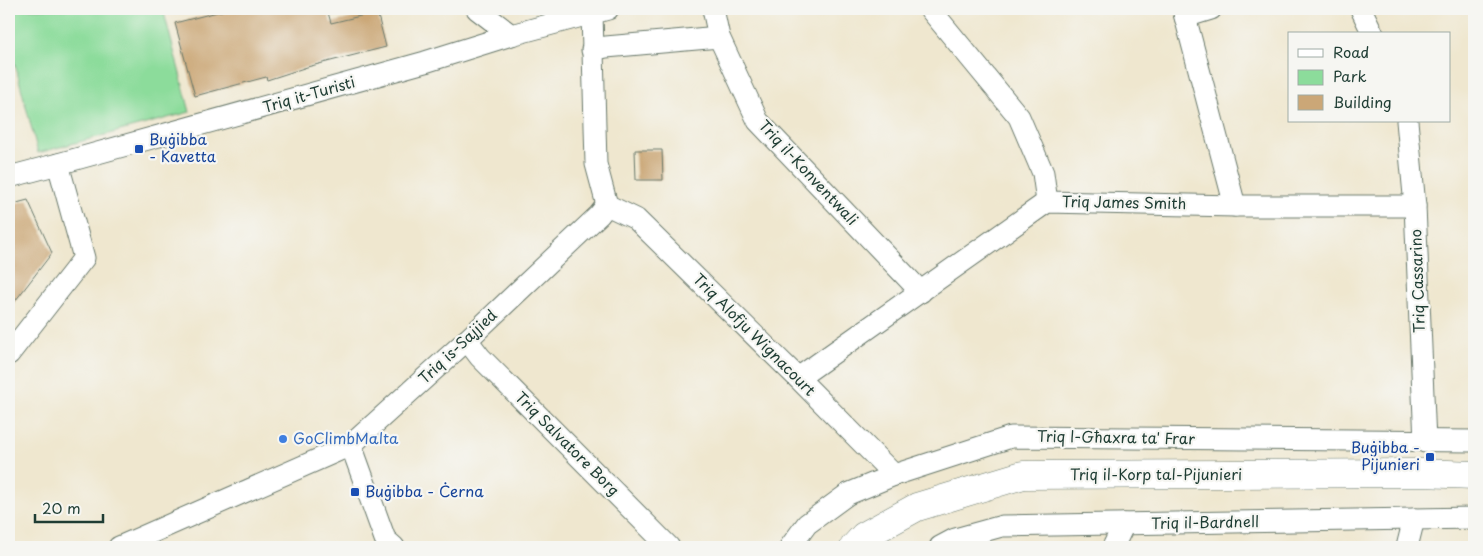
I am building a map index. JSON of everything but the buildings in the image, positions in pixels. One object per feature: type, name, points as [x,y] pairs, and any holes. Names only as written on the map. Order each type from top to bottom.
[{"type":"street","points":[[477,9],[510,35]]},
{"type":"street","name":"Triq il-Konventwali","points":[[713,9],[720,37],[758,122],[921,292]]},
{"type":"street","points":[[930,9],[1019,117],[1044,173],[1047,202]]},
{"type":"street","points":[[1211,9],[1184,13],[1235,206]]},
{"type":"street","points":[[1360,9],[1372,32]]},
{"type":"street","points":[[600,11],[592,50],[596,164],[607,205]]},
{"type":"street","name":"Triq it-Turisti","points":[[9,177],[425,62],[510,35],[600,11]]},
{"type":"street","points":[[592,50],[606,47],[720,37]]},
{"type":"street","name":"Triq Cassarino","points":[[1408,122],[1415,206],[1425,442]]},
{"type":"street","points":[[9,354],[84,258],[58,164]]},
{"type":"street","name":"Triq James Smith","points":[[798,378],[1047,202],[1235,206],[1415,206]]},
{"type":"street","name":"Triq is-Sajjied","points":[[119,547],[351,445],[467,340],[599,215],[607,205]]},
{"type":"street","name":"Triq Alofju Wignacourt","points":[[607,205],[636,219],[894,475]]},
{"type":"street","name":"Triq Salvatore Borg","points":[[467,340],[480,357],[669,547]]},
{"type":"street","name":"Triq l-Għaxra ta' Frar","points":[[790,547],[807,524],[848,494],[894,475],[1011,437],[1474,441]]},
{"type":"street","points":[[351,445],[388,544]]},
{"type":"street","name":"Triq il-Korp tal-Pijunieri","points":[[854,547],[864,536],[917,507],[1023,475],[1474,474]]},
{"type":"street","name":"Triq il-Bardnell","points":[[940,547],[955,539],[1002,526],[1474,518]]},
{"type":"street","points":[[1407,547],[1414,519]]},
{"type":"street","points":[[1113,547],[1124,524]]},
{"type":"green space","points":[[9,9],[163,9],[190,112],[38,153],[9,41]]},
{"type":"place","name":"Buġibba - Kavetta","points":[[139,149]]},
{"type":"place","name":"GoClimbMalta","points":[[283,439]]},
{"type":"place","name":"Buġibba - Pijunieri","points":[[1430,457]]},
{"type":"place","name":"Buġibba - Ċerna","points":[[355,492]]}]
